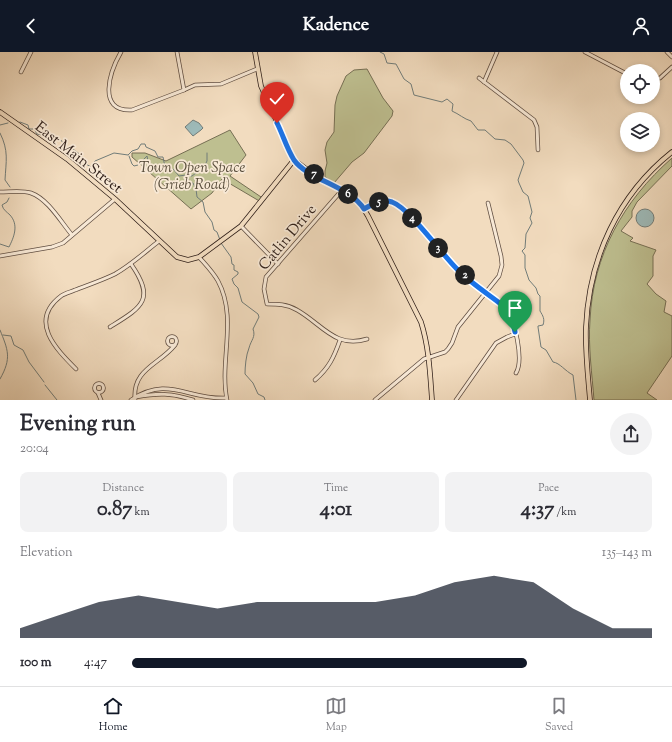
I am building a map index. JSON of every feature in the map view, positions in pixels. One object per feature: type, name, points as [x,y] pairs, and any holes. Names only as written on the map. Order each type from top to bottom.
[{"type":"main road","points":[[255,52],[256,69],[261,86],[294,160],[314,175],[350,195],[364,209],[421,322],[426,338],[429,356],[432,400]]},
{"type":"main road","name":"East Main Street","points":[[0,112],[67,159],[115,199],[177,257],[188,260],[199,257]]},
{"type":"main road","points":[[590,400],[586,328],[589,293],[597,259],[608,232],[628,197],[654,168],[672,152]]},
{"type":"main road","points":[[199,257],[241,226],[294,160]]},
{"type":"street","points":[[21,72],[31,52]]},
{"type":"street","points":[[121,52],[109,86],[108,96],[112,103],[118,108],[125,110],[132,110],[195,85],[221,84],[256,69]]},
{"type":"street","points":[[177,52],[184,90]]},
{"type":"street","points":[[484,82],[497,52]]},
{"type":"street","points":[[585,52],[620,70]]},
{"type":"street","points":[[667,52],[672,57]]},
{"type":"street","points":[[660,78],[672,67]]},
{"type":"street","points":[[479,78],[534,120],[537,127],[538,150]]},
{"type":"street","name":"Catlin Drive","points":[[340,340],[297,310],[288,306],[267,304],[264,283],[266,278],[342,190]]},
{"type":"street","points":[[0,192],[26,192],[37,196],[49,207],[72,235]]},
{"type":"street","points":[[0,256],[63,243],[115,199]]},
{"type":"street","points":[[364,209],[374,203],[383,201],[393,202],[401,207],[457,269],[506,308],[511,314],[520,358],[519,368],[516,373]]},
{"type":"street","points":[[375,400],[429,356],[445,352],[452,343],[458,327],[499,276],[502,265],[501,256],[488,203]]},
{"type":"street","points":[[241,226],[278,264]]},
{"type":"street","points":[[76,369],[55,347],[47,333],[46,319],[51,307],[61,295],[114,274],[131,264],[159,241]]},
{"type":"street","points":[[135,399],[139,393],[161,389],[173,390],[206,399],[226,399],[225,375],[228,323],[226,304],[218,281],[199,257]]},
{"type":"street","points":[[110,327],[131,314],[143,299],[145,287],[131,264]]},
{"type":"street","points":[[462,400],[456,399],[496,344],[506,337],[515,334]]},
{"type":"street","points":[[315,380],[325,372],[335,355],[340,340],[350,342],[367,339]]},
{"type":"street","points":[[135,399],[135,386],[140,376],[146,369],[168,353],[175,345]]},
{"type":"street","points":[[98,393],[101,400]]},
{"type":"street","points":[[131,400],[158,394],[172,394],[193,400]]},
{"type":"green space","points":[[367,69],[383,98],[393,111],[392,116],[364,153],[352,162],[334,183],[325,177],[327,163],[325,150],[327,142],[334,132],[335,105],[337,96],[346,76],[354,70]]},
{"type":"green space","name":"Town Open Space (Grieb Road)","points":[[230,130],[246,155],[230,176],[264,199],[261,202],[222,179],[212,193],[191,209],[132,157],[132,153],[145,153],[166,161]]},
{"type":"green space","points":[[672,158],[672,166],[637,202],[632,211],[632,217],[621,231],[633,238],[630,241],[656,250],[653,256],[653,276],[647,284],[656,294],[666,301],[664,312],[672,316],[672,356],[647,393],[657,400],[594,400],[590,360],[590,320],[592,296],[597,273],[604,252],[625,211],[639,192]]},
{"type":"water","points":[[193,120],[199,123],[203,128],[193,136],[185,127]]},
{"type":"water","points":[[645,209],[651,212],[654,218],[651,224],[645,227],[639,224],[636,218],[639,212]]},
{"type":"waterway","points":[[380,52],[384,54],[387,63],[396,64],[404,79],[411,84],[414,95],[442,102],[447,99],[453,104],[452,111],[471,121],[478,130],[485,130],[495,139],[505,140],[511,144],[523,160],[524,163],[518,180],[523,192],[528,196],[532,212],[530,218],[532,223],[526,234],[525,248],[522,251],[525,255],[525,268],[529,280],[536,288],[540,296],[540,311],[544,321],[543,325],[538,326],[541,347],[546,350],[553,362],[573,375],[576,400]]},
{"type":"waterway","points":[[20,122],[28,125],[29,129],[34,129],[37,134],[52,140],[60,139],[64,144]]},
{"type":"waterway","points":[[0,125],[8,123]]},
{"type":"waterway","points":[[0,133],[6,151],[5,180],[10,187]]},
{"type":"waterway","points":[[70,148],[80,154],[86,164],[91,167],[95,161],[114,153],[128,155],[132,151],[138,149],[141,144],[145,144],[146,147],[155,151],[158,157],[163,157],[165,167],[169,171],[173,169],[179,176],[186,175],[190,182],[193,183],[196,189],[197,197],[203,202],[205,212],[212,222],[214,230],[217,232],[220,240]]},
{"type":"waterway","points":[[187,176],[192,176],[204,167],[207,161],[207,153]]},
{"type":"waterway","points":[[129,156],[134,166],[138,165],[147,156],[149,166],[154,172],[158,172],[159,167],[164,166]]},
{"type":"waterway","points":[[0,244],[9,247],[15,231],[13,219],[4,210],[2,205],[7,202],[9,198]]},
{"type":"waterway","points":[[221,243],[231,257],[234,270],[238,272],[238,274],[232,279],[238,288],[242,302],[258,314],[259,317],[253,329],[254,336],[247,354],[245,374],[253,383],[258,394],[264,397],[265,400]]},
{"type":"waterway","points":[[0,330],[8,354],[4,372],[0,379]]},
{"type":"waterway","points":[[3,335],[11,336],[14,345],[23,350],[29,362],[44,382]]},
{"type":"waterway","points":[[45,385],[57,400]]},
{"type":"route","points":[[277,123],[294,160],[314,175],[350,195],[364,209],[374,203],[383,201],[393,202],[401,207],[457,269],[506,308],[511,314],[515,332]]}]
